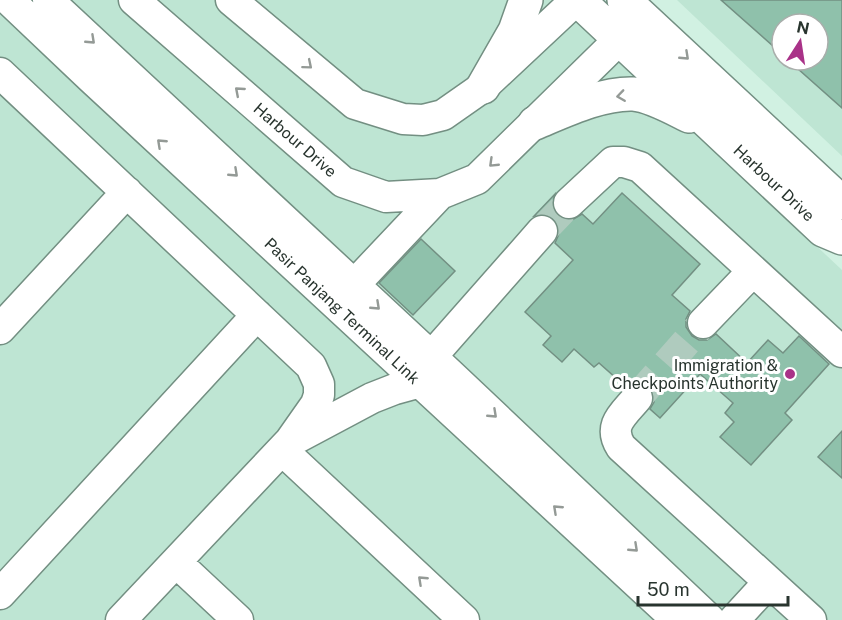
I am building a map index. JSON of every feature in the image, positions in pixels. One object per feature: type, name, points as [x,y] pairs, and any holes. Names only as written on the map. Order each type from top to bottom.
[{"type":"main road","points":[[483,87],[515,31],[526,0]]},
{"type":"main road","name":"Harbour Drive","points":[[577,0],[823,230],[842,238]]},
{"type":"main road","name":"Harbour Drive","points":[[634,8],[842,203]]},
{"type":"main road","points":[[535,123],[597,99],[633,94],[663,103],[715,128]]},
{"type":"street","name":"Pasir Panjang Terminal Link","points":[[9,0],[434,371],[710,620]]},
{"type":"street","name":"Pasir Panjang Terminal Link","points":[[48,0],[354,285],[434,371],[677,620]]},
{"type":"street","name":"Harbour Drive","points":[[134,0],[343,182],[386,197],[440,194],[477,179],[619,40],[634,8]]},
{"type":"street","points":[[231,0],[355,104],[403,119],[423,120],[443,115],[483,87],[577,0]]},
{"type":"street","points":[[0,73],[311,366],[319,384],[316,404],[286,446],[121,620]]},
{"type":"street","points":[[569,203],[613,162],[624,162],[640,167],[842,352]]},
{"type":"street","points":[[0,328],[127,192]]},
{"type":"street","points":[[354,285],[440,194]]},
{"type":"street","points":[[286,446],[372,398],[434,371],[542,231]]},
{"type":"street","points":[[703,323],[753,271]]},
{"type":"street","points":[[0,594],[257,315]]},
{"type":"street","points":[[638,398],[619,419],[614,429],[614,437],[621,447],[811,620]]},
{"type":"street","points":[[286,446],[464,620]]},
{"type":"street","points":[[176,562],[238,620]]},
{"type":"street","points":[[734,620],[769,582]]},
{"type":"shaded area","points":[[0,0],[554,0],[842,270],[842,620],[0,620]]},
{"type":"shaded area","points":[[677,0],[842,0],[842,156]]},
{"type":"building","points":[[721,0],[842,0],[842,108],[802,72],[830,72],[830,12],[770,12],[770,43]]},
{"type":"building","points":[[622,193],[700,264],[672,295],[690,311],[686,319],[686,327],[692,336],[699,340],[707,340],[716,334],[747,363],[768,340],[783,353],[799,336],[829,364],[785,413],[792,420],[751,465],[720,437],[734,422],[725,413],[733,403],[700,374],[660,418],[650,409],[654,402],[653,393],[648,385],[640,381],[631,382],[625,386],[599,363],[594,367],[574,349],[562,362],[543,345],[551,336],[525,312],[573,260],[555,243],[559,234],[554,219],[545,214],[534,216],[555,194],[552,206],[557,215],[563,219],[572,220],[582,214],[593,224]]},
{"type":"building","points":[[421,239],[455,271],[413,315],[379,283]]},
{"type":"building","points":[[842,431],[842,478],[818,457]]},
{"type":"tunnel","points":[[542,231],[569,203]]},
{"type":"tunnel","points":[[637,398],[703,323]]},
{"type":"place","name":"Immigration & Checkpoints Authority","points":[[790,374]]}]
